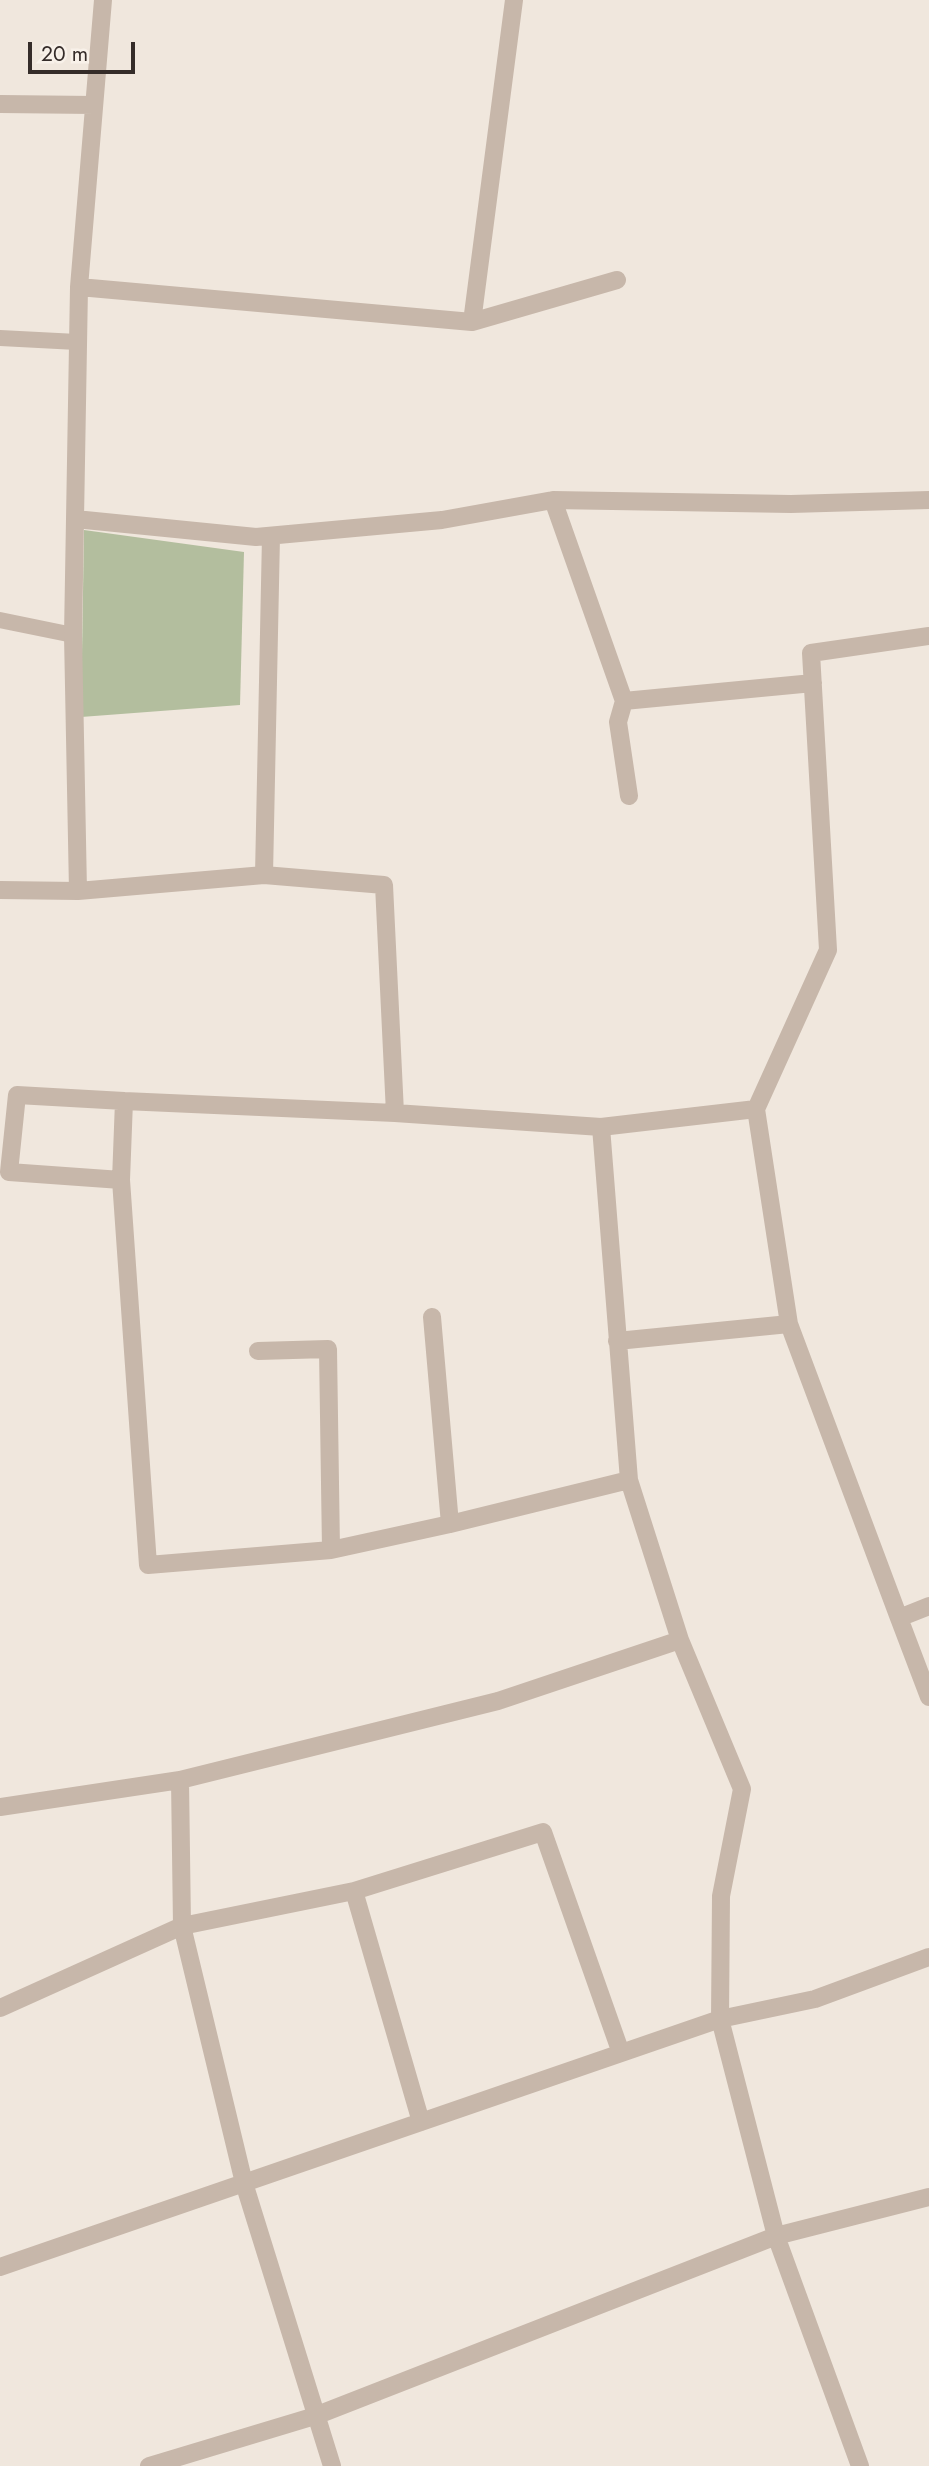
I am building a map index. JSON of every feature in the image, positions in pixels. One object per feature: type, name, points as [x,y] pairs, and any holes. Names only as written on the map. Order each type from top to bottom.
[{"type":"street","points":[[78,891],[73,635],[79,287],[103,0]]},
{"type":"street","points":[[472,322],[514,0]]},
{"type":"street","points":[[0,104],[94,105]]},
{"type":"street","points":[[79,287],[472,322],[617,280]]},
{"type":"street","points":[[75,519],[256,537],[442,520],[553,500],[791,504],[929,500]]},
{"type":"street","points":[[553,500],[624,701],[618,722],[629,796]]},
{"type":"street","points":[[264,875],[271,536]]},
{"type":"street","points":[[929,636],[811,653],[828,950],[756,1108],[789,1324],[929,1696]]},
{"type":"street","points":[[624,701],[813,682]]},
{"type":"street","points":[[0,890],[78,891],[264,875],[384,885],[395,1113]]},
{"type":"street","points":[[121,1180],[9,1172],[17,1095],[395,1113],[601,1127],[756,1108]]},
{"type":"street","points":[[124,1101],[121,1180],[148,1564],[331,1550],[629,1480]]},
{"type":"street","points":[[601,1127],[629,1480],[680,1640],[742,1789],[721,1896],[720,2019],[776,2236],[860,2466]]},
{"type":"street","points":[[432,1317],[450,1524]]},
{"type":"street","points":[[617,1341],[789,1324]]},
{"type":"street","points":[[258,1350],[328,1349],[331,1550]]},
{"type":"street","points":[[899,1618],[929,1606]]},
{"type":"street","points":[[0,1807],[180,1780],[498,1700],[680,1640]]},
{"type":"street","points":[[180,1780],[182,1926],[244,2183],[332,2466]]},
{"type":"street","points":[[0,2008],[182,1926],[354,1891],[543,1832],[621,2053]]},
{"type":"street","points":[[354,1891],[421,2122]]},
{"type":"street","points":[[0,2267],[720,2019],[815,2000],[929,1957]]},
{"type":"street","points":[[149,2466],[315,2416],[776,2236],[929,2197]]},
{"type":"lane","points":[[0,338],[78,342]]},
{"type":"lane","points":[[0,620],[73,635]]},
{"type":"green space","points":[[84,530],[244,552],[240,705],[81,717]]}]
